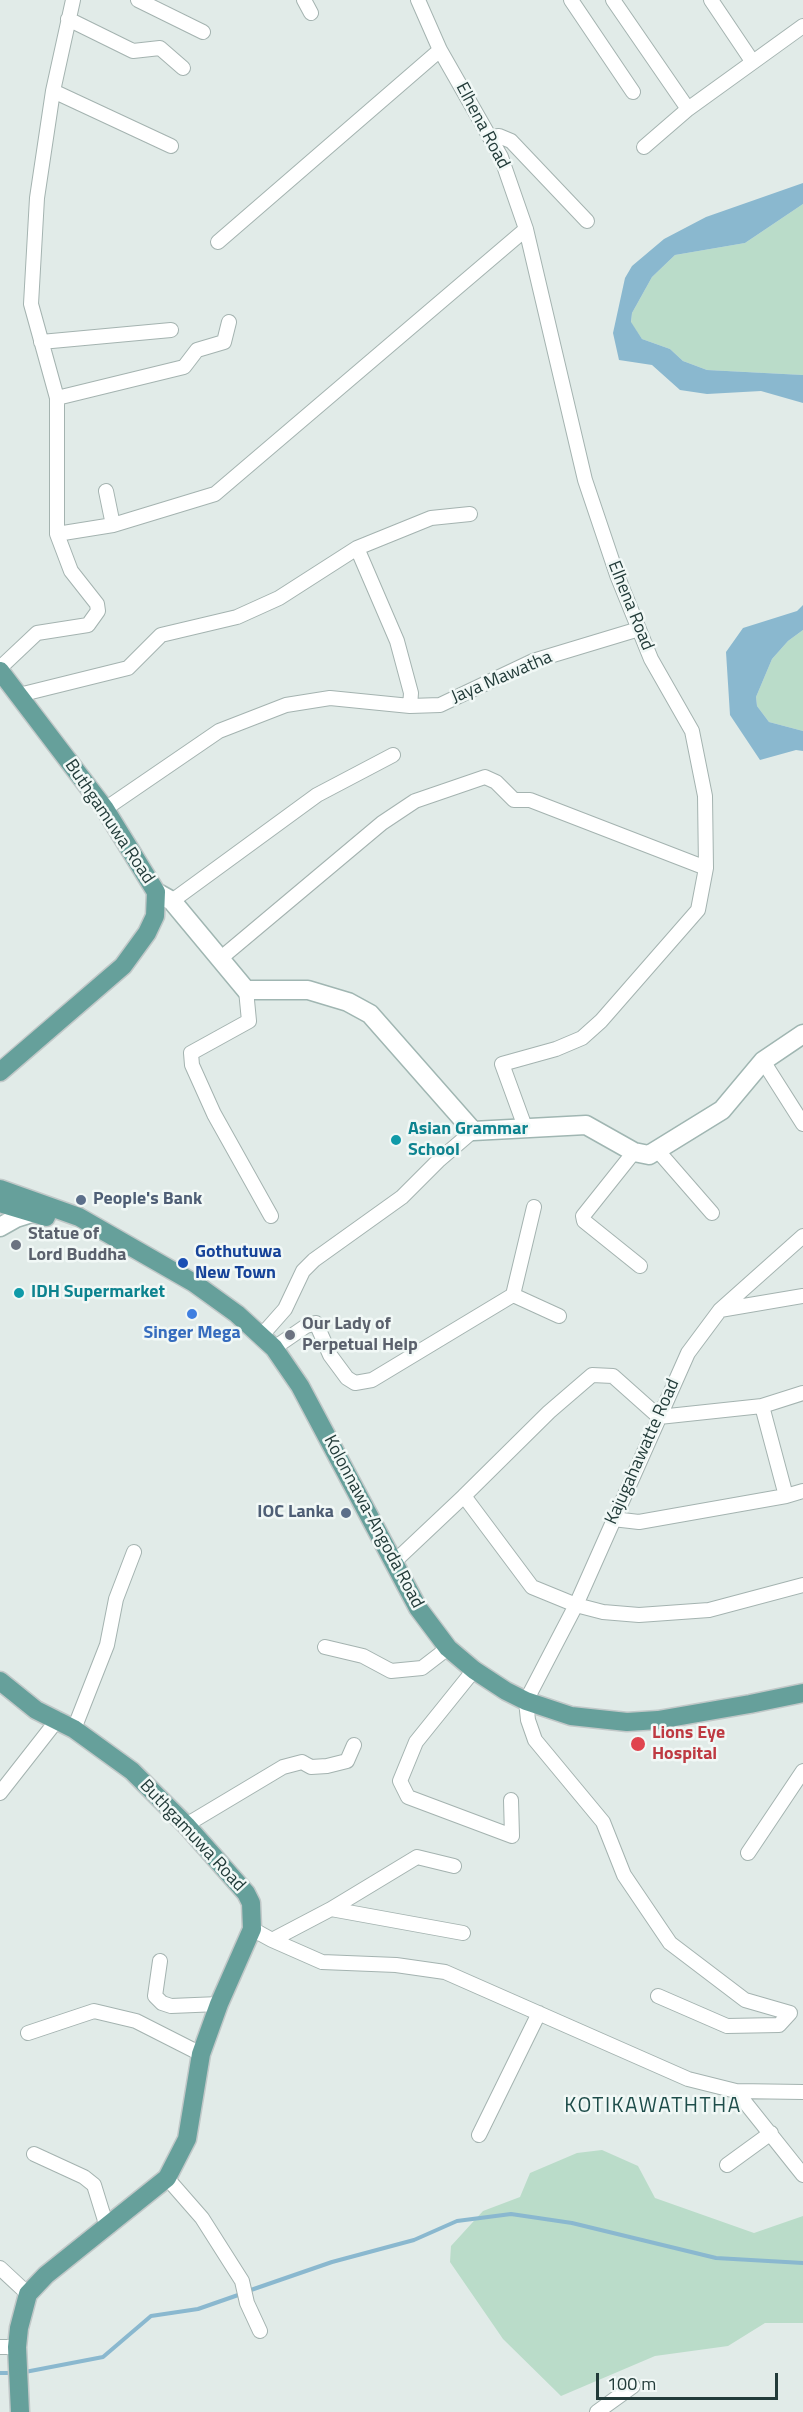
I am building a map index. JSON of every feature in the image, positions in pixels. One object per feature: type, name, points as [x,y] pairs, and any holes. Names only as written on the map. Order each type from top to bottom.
[{"type":"main road","name":"Buthgamuwa Road","points":[[0,670],[105,809],[156,892],[155,916],[147,933],[123,966],[0,1072]]},
{"type":"main road","name":"Kolonnawa-Angoda Road","points":[[0,1189],[79,1217],[194,1282],[237,1314],[268,1342],[300,1386],[418,1608],[448,1648],[474,1670],[506,1691],[526,1701],[571,1716],[627,1722],[658,1720],[803,1693]]},
{"type":"main road","name":"Kolonnawa-Angoda Road","points":[[0,1203],[80,1227],[97,1229]]},
{"type":"main road","name":"Buthgamuwa Road","points":[[0,1681],[36,1710],[74,1729],[132,1771],[186,1825],[246,1893],[251,1903],[252,1929],[219,2004],[201,2054],[187,2139],[167,2178],[46,2275],[28,2294],[12,2353],[20,2412]]},
{"type":"street","points":[[0,670],[37,633],[88,625],[98,611],[96,604],[71,571],[57,534],[57,398],[31,304],[36,198],[52,91],[73,0]]},
{"type":"street","points":[[138,0],[203,32]]},
{"type":"street","points":[[304,0],[311,13]]},
{"type":"street","name":"Elhena Road","points":[[418,0],[440,50],[501,157],[526,229],[585,480],[616,575],[651,659],[692,731],[705,796],[706,868],[698,910],[601,1021],[582,1038],[565,1046],[502,1064],[525,1127]]},
{"type":"street","points":[[571,0],[633,92]]},
{"type":"street","points":[[613,0],[688,109]]},
{"type":"street","points":[[711,0],[752,61]]},
{"type":"street","points":[[68,19],[133,51],[160,48],[183,68]]},
{"type":"street","points":[[644,147],[688,109],[803,26]]},
{"type":"street","points":[[218,242],[440,50]]},
{"type":"street","points":[[52,91],[171,146]]},
{"type":"street","points":[[490,137],[499,136],[511,141],[588,221]]},
{"type":"street","points":[[57,534],[113,525],[215,494],[526,229]]},
{"type":"street","points":[[57,398],[184,367],[197,350],[224,342],[229,322]]},
{"type":"street","points":[[41,342],[171,330]]},
{"type":"street","points":[[106,491],[113,525]]},
{"type":"street","points":[[19,695],[128,668],[161,636],[237,617],[279,598],[357,548],[431,518],[470,514]]},
{"type":"street","points":[[357,548],[397,641],[411,693],[410,706]]},
{"type":"street","name":"Jaya Mawatha","points":[[105,809],[219,731],[286,705],[330,698],[410,706],[440,705],[533,661],[639,629]]},
{"type":"street","points":[[172,901],[317,795],[393,755]]},
{"type":"street","points":[[221,958],[382,823],[415,801],[485,777],[496,782],[514,800],[530,800],[706,868]]},
{"type":"street","points":[[156,892],[172,901],[246,990],[249,1021],[192,1053],[192,1065],[214,1113],[271,1216]]},
{"type":"street","points":[[246,990],[308,990],[348,1002],[370,1014],[473,1131]]},
{"type":"street","points":[[268,1342],[303,1271],[314,1260],[402,1197],[438,1161],[473,1131],[586,1125],[634,1152],[649,1155],[722,1110],[763,1061],[803,1034]]},
{"type":"street","points":[[763,1061],[803,1124]]},
{"type":"street","points":[[658,1151],[712,1212]]},
{"type":"street","points":[[634,1152],[583,1216],[584,1221],[640,1266]]},
{"type":"street","points":[[268,1342],[316,1323],[330,1355],[347,1378],[355,1383],[372,1380],[513,1295],[534,1207]]},
{"type":"street","points":[[0,1227],[16,1218],[32,1213]]},
{"type":"street","name":"Kajugahawatte Road","points":[[526,1701],[576,1605],[612,1519],[688,1353],[720,1310],[803,1236]]},
{"type":"street","points":[[513,1295],[559,1316]]},
{"type":"street","points":[[720,1310],[803,1296]]},
{"type":"street","points":[[393,1563],[549,1413],[592,1376],[613,1376],[659,1417],[762,1406],[803,1393]]},
{"type":"street","points":[[762,1406],[786,1496]]},
{"type":"street","points":[[612,1519],[639,1522],[803,1491]]},
{"type":"street","points":[[464,1496],[532,1587],[576,1605],[603,1612],[639,1615],[709,1610],[803,1585]]},
{"type":"street","points":[[74,1729],[107,1645],[116,1599],[134,1552]]},
{"type":"street","points":[[325,1647],[363,1656],[391,1671],[422,1668],[448,1648]]},
{"type":"street","points":[[474,1670],[416,1742],[400,1782],[408,1797],[512,1836],[511,1800]]},
{"type":"street","points":[[526,1701],[528,1720],[535,1740],[603,1822],[624,1875],[670,1943],[746,2000],[790,2013],[779,2025],[727,2026],[658,1996]]},
{"type":"street","points":[[2,1783],[58,1719]]},
{"type":"street","points":[[186,1825],[283,1767],[302,1762],[311,1767],[347,1761],[354,1745]]},
{"type":"street","points":[[748,1853],[803,1771]]},
{"type":"street","points":[[272,1940],[331,1909],[417,1857],[454,1866]]},
{"type":"street","points":[[331,1909],[463,1933]]},
{"type":"street","points":[[252,1929],[322,1962],[396,1965],[445,1972],[688,2079],[736,2091],[803,2092]]},
{"type":"street","points":[[160,1961],[155,1996],[162,2003],[171,2006],[219,2004]]},
{"type":"street","points":[[28,2033],[94,2011],[136,2021],[201,2054]]},
{"type":"street","points":[[479,2135],[539,2013]]},
{"type":"street","points":[[736,2091],[803,2175]]},
{"type":"street","points":[[727,2166],[771,2133]]},
{"type":"street","points":[[34,2154],[84,2177],[94,2185],[107,2227]]},
{"type":"street","points":[[167,2178],[202,2218],[242,2281],[247,2303],[260,2331]]},
{"type":"street","points":[[0,2268],[28,2294]]},
{"type":"street","points":[[597,2412],[633,2386]]},
{"type":"green space","points":[[803,204],[803,375],[707,370],[683,361],[670,349],[642,339],[631,323],[632,313],[652,277],[675,255],[745,243]]},
{"type":"green space","points":[[803,630],[803,731],[769,722],[757,706],[756,697],[772,659],[788,641]]},
{"type":"green space","points":[[602,2150],[638,2166],[655,2198],[754,2233],[803,2216],[803,2323],[765,2323],[728,2346],[655,2356],[561,2396],[503,2339],[450,2262],[451,2246],[483,2211],[520,2197],[530,2173],[577,2153]]},
{"type":"water","points":[[803,183],[803,204],[745,243],[675,255],[652,277],[632,313],[631,322],[642,339],[670,349],[683,361],[707,370],[803,375],[803,403],[761,391],[707,394],[680,390],[652,365],[619,360],[613,333],[625,278],[632,266],[664,239],[706,217]]},
{"type":"water","points":[[803,605],[803,630],[788,641],[772,659],[756,697],[757,706],[769,722],[803,731],[803,751],[796,750],[760,760],[730,715],[726,652],[743,628],[797,611]]},
{"type":"waterway","points":[[248,2291],[332,2262],[414,2240],[457,2221],[511,2214],[572,2223],[716,2258],[803,2263]]},
{"type":"waterway","points":[[25,2372],[103,2357],[151,2316],[198,2309],[241,2294]]},
{"type":"waterway","points":[[0,2373],[14,2373]]},
{"type":"place","name":"Asian Grammar School","points":[[396,1140]]},
{"type":"place","name":"People's Bank","points":[[81,1200]]},
{"type":"place","name":"Statue of Lord Buddha","points":[[16,1245]]},
{"type":"place","name":"Gothutuwa New Town","points":[[183,1263]]},
{"type":"place","name":"IDH Supermarket","points":[[19,1293]]},
{"type":"place","name":"Singer Mega","points":[[192,1314]]},
{"type":"place","name":"Our Lady of Perpetual Help","points":[[290,1335]]},
{"type":"place","name":"IOC Lanka","points":[[346,1513]]},
{"type":"place","name":"Lions Eye Hospital","points":[[638,1744]]},
{"type":"district","name":"KOTIKAWATHTHA","points":[[653,2107]]}]
